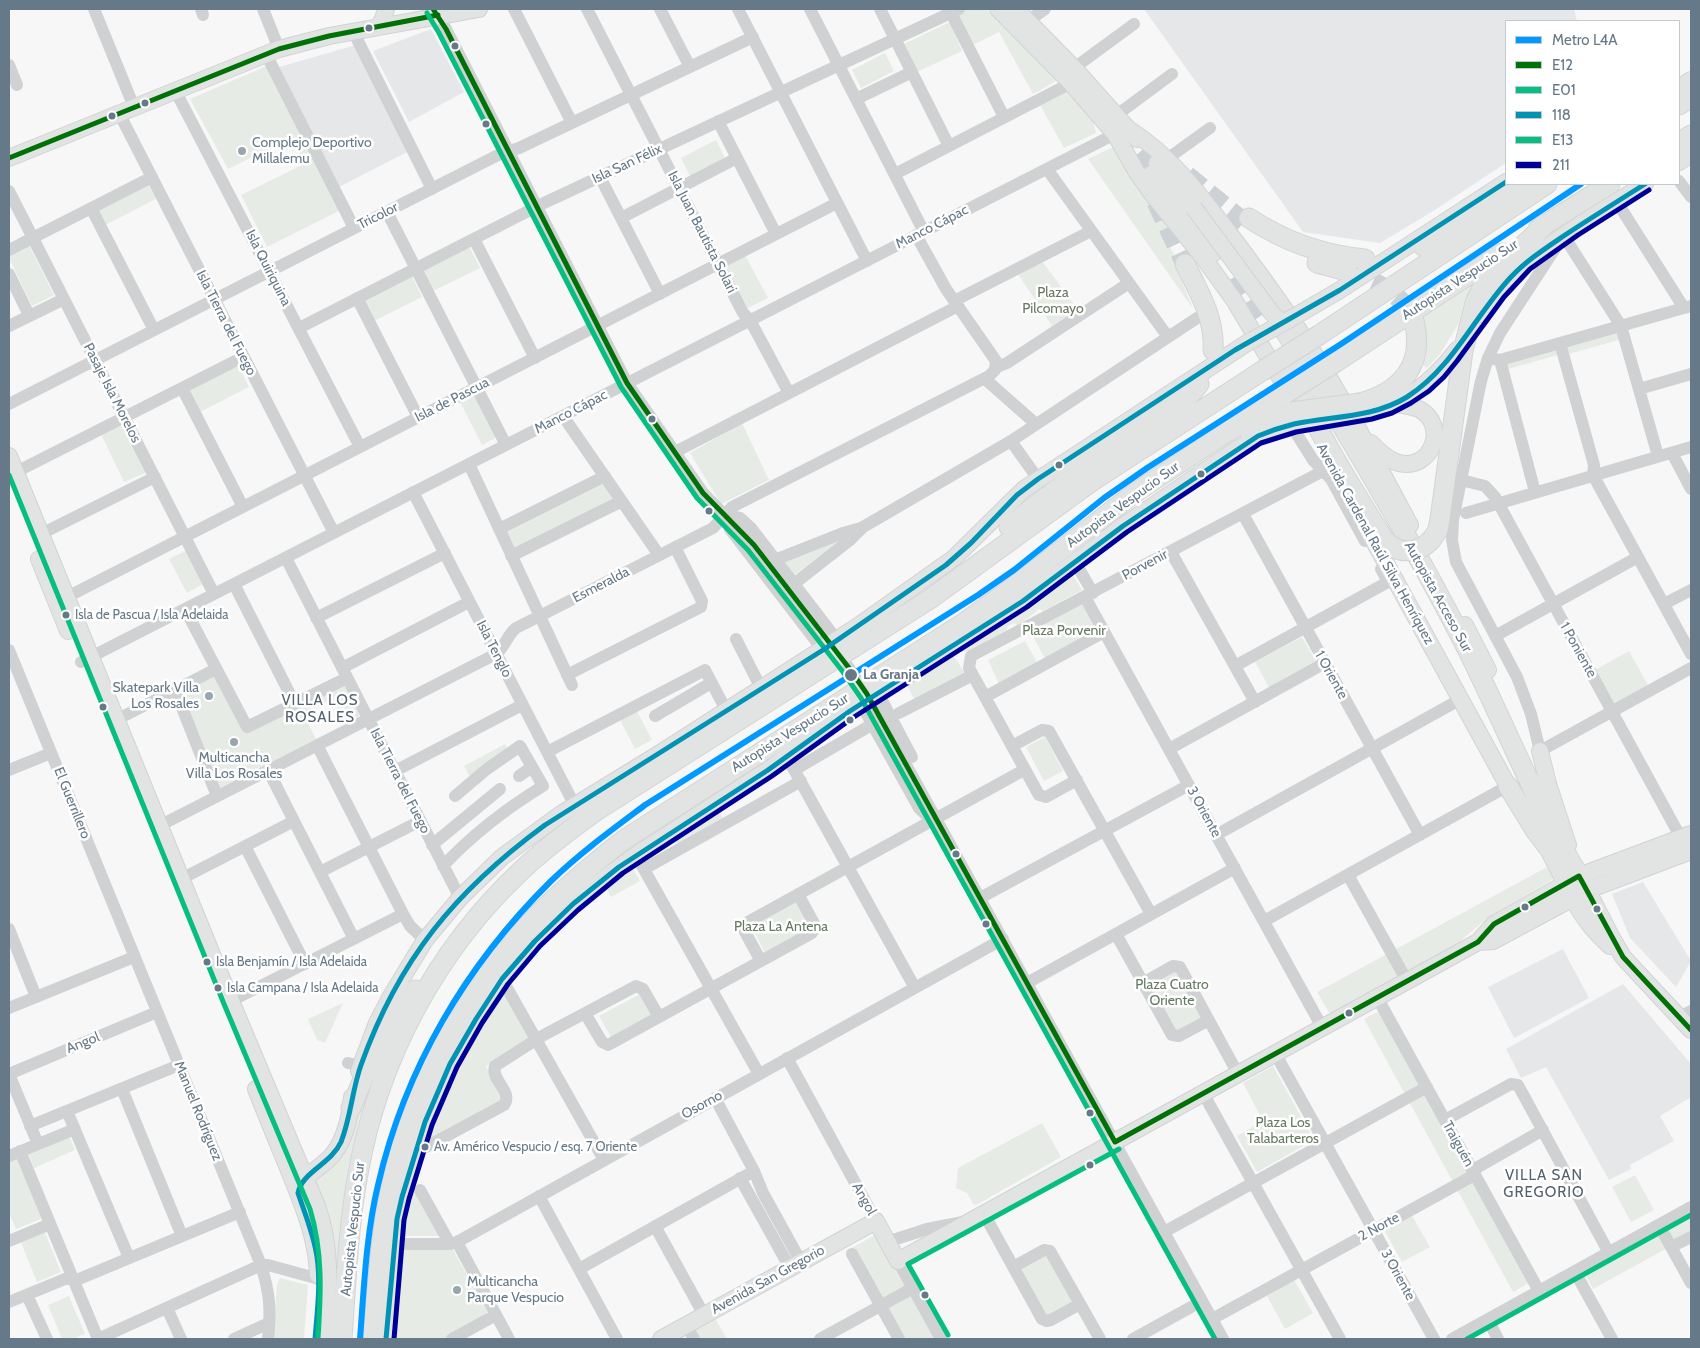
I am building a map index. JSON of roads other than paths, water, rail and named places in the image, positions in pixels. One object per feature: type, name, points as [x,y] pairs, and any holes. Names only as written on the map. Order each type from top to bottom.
[{"type":"highway","points":[[1680,103],[1691,97]]},
{"type":"highway","points":[[1680,142],[1691,135]]},
{"type":"highway","points":[[1423,246],[1521,185]]},
{"type":"highway","name":"Autopista Vespucio Sur","points":[[342,1339],[354,1196],[362,1151],[374,1106],[388,1066],[421,998],[452,950],[478,917],[521,871],[577,825],[672,762],[956,581],[1091,482],[1545,185]]},
{"type":"highway","name":"Autopista Vespucio Sur","points":[[373,1339],[379,1266],[391,1188],[409,1127],[439,1054],[470,1000],[506,950],[565,888],[609,851],[651,821],[958,626],[1020,583],[1114,508],[1195,454],[1289,415],[1336,362],[1547,223],[1608,185]]},
{"type":"highway","points":[[1347,271],[1306,259],[1281,249],[1263,238],[1247,220],[1301,246],[1328,254],[1365,259]]},
{"type":"highway","points":[[1288,361],[1314,420],[1383,538],[1394,548],[1409,551],[1424,546],[1438,530],[1464,345],[1475,302],[1482,288],[1492,275],[1547,223]]},
{"type":"highway","points":[[1185,264],[1209,315],[1214,333],[1214,350]]},
{"type":"highway","points":[[1289,415],[1363,409],[1400,384],[1409,372],[1417,349],[1414,321]]},
{"type":"highway","name":"Autopista Acceso Sur","points":[[1280,327],[1288,361],[1349,459],[1441,626],[1473,687],[1550,850],[1577,887]]},
{"type":"highway","name":"Autopista Acceso Sur","points":[[1280,327],[1360,454],[1458,632],[1487,688],[1577,887]]},
{"type":"highway","points":[[956,581],[1008,528],[1040,501],[1170,410],[1199,384]]},
{"type":"highway","points":[[1508,786],[1535,830],[1550,850]]},
{"type":"highway","points":[[549,927],[569,899],[609,851]]},
{"type":"highway","points":[[351,1108],[367,1067],[382,1037],[414,991],[452,950]]},
{"type":"main road","points":[[379,26],[386,9]]},
{"type":"main road","points":[[379,26],[417,9]]},
{"type":"main road","points":[[9,158],[272,51],[435,12],[479,9]]},
{"type":"main road","name":"Avenida Cardenal Raúl Silva Henríquez","points":[[998,9],[1072,75]]},
{"type":"main road","name":"Avenida Cardenal Raúl Silva Henríquez","points":[[1016,9],[1117,126],[1189,212],[1270,312],[1279,320],[1280,327],[1262,332],[1260,322],[1250,304],[1189,212]]},
{"type":"main road","points":[[1680,87],[1691,80]]},
{"type":"main road","name":"Avenida Cardenal Raúl Silva Henríquez","points":[[1117,126],[1149,143],[1167,159],[1203,200],[1267,285],[1317,359],[1361,433],[1485,665],[1577,887],[1623,957],[1685,1014],[1691,1030]]},
{"type":"main road","name":"Avenida Cardenal Raúl Silva Henríquez","points":[[1117,126],[1136,171],[1234,300],[1350,497],[1508,786]]},
{"type":"main road","points":[[1680,161],[1691,154]]},
{"type":"main road","points":[[298,1193],[300,1184],[324,1164],[337,1148],[344,1134],[351,1108],[354,1065],[390,998],[425,940],[460,898],[502,858],[545,825],[823,650],[954,558],[1017,495],[1038,479],[1247,343],[1280,327],[1340,290],[1505,183]]},
{"type":"main road","points":[[1481,314],[1502,286],[1537,254],[1566,240],[1643,185]]},
{"type":"main road","points":[[1396,404],[1427,383],[1457,350]]},
{"type":"main road","points":[[1361,433],[1381,452],[1399,463],[1411,463],[1425,457],[1431,450],[1435,440],[1432,423],[1427,415],[1419,410],[1396,404],[1363,409]]},
{"type":"main road","points":[[386,1339],[394,1244],[402,1197],[432,1102],[460,1044],[502,979],[549,927],[586,892],[636,855],[791,764],[861,704],[1023,601],[1123,526],[1289,415]]},
{"type":"main road","points":[[9,456],[12,479],[298,1193],[314,1239],[319,1279],[315,1339]]},
{"type":"main road","points":[[12,479],[41,534],[67,597],[86,660],[116,720],[322,1218],[327,1246],[329,1279],[325,1339]]},
{"type":"main road","points":[[1388,582],[1406,612],[1433,647]]},
{"type":"main road","points":[[1540,752],[1577,887]]},
{"type":"main road","points":[[898,1261],[930,1235],[978,1217],[1478,942],[1494,924],[1686,836]]},
{"type":"main road","points":[[1577,887],[1691,851]]},
{"type":"main road","name":"Angol","points":[[876,1221],[898,1261]]},
{"type":"main road","name":"Avenida San Gregorio","points":[[661,1339],[690,1332],[704,1315],[876,1221]]},
{"type":"street","name":"Isla Tierra del Fuego","points":[[94,9],[127,110],[152,177],[334,533]]},
{"type":"street","points":[[263,9],[272,51],[354,228]]},
{"type":"street","points":[[514,9],[572,123]]},
{"type":"street","name":"Isla Juan Bautista Solari","points":[[587,9],[743,313],[750,320],[789,393]]},
{"type":"street","points":[[660,9],[690,67]]},
{"type":"street","points":[[738,9],[867,261]]},
{"type":"street","points":[[810,9],[894,174],[920,233],[956,304],[996,361],[997,367]]},
{"type":"street","points":[[880,9],[949,146]]},
{"type":"street","points":[[1028,21],[1045,9]]},
{"type":"street","points":[[953,10],[1004,117]]},
{"type":"street","name":"Isla San Félix","points":[[299,328],[536,206],[895,39],[953,10]]},
{"type":"street","points":[[435,12],[627,383],[703,493],[754,545],[811,620]]},
{"type":"street","points":[[894,174],[1004,117],[1072,75],[1134,24]]},
{"type":"street","points":[[353,31],[432,189]]},
{"type":"street","name":"Tricolor","points":[[9,404],[508,151],[572,123],[753,37]]},
{"type":"street","points":[[9,65],[17,85]]},
{"type":"street","points":[[856,99],[912,72]]},
{"type":"street","name":"Manco Cápac","points":[[86,660],[1047,169],[1117,126],[1172,74]]},
{"type":"street","name":"Isla Quiriquina","points":[[176,90],[360,447]]},
{"type":"street","points":[[718,121],[776,234]]},
{"type":"street","points":[[1167,159],[1210,128]]},
{"type":"street","points":[[621,218],[737,158]]},
{"type":"street","points":[[1047,169],[1168,337]]},
{"type":"street","points":[[9,250],[152,177]]},
{"type":"street","points":[[600,177],[660,294]]},
{"type":"street","points":[[1680,182],[1691,197]]},
{"type":"street","name":"Pasaje Isla Morelos","points":[[9,191],[214,594]]},
{"type":"street","points":[[1494,359],[1560,343],[1688,307],[1617,202]]},
{"type":"street","name":"Isla de Pascua","points":[[67,597],[837,203]]},
{"type":"street","points":[[91,208],[154,330]]},
{"type":"street","points":[[387,212],[506,445]]},
{"type":"street","points":[[674,452],[789,393],[1092,231]]},
{"type":"street","points":[[474,239],[535,358]]},
{"type":"street","points":[[1658,456],[1621,326],[1566,240],[1505,325],[1494,359],[1481,381],[1452,529],[1453,552],[1463,577],[1521,686],[1531,714],[1540,752],[1691,668]]},
{"type":"street","points":[[9,274],[29,316]]},
{"type":"street","name":"Esmeralda","points":[[159,826],[496,654],[503,648],[512,631],[713,528],[732,507],[985,378],[997,367],[1007,363],[1129,283]]},
{"type":"street","points":[[9,326],[64,298]]},
{"type":"street","points":[[357,298],[418,418]]},
{"type":"street","points":[[777,559],[863,527],[1011,441],[1197,318]]},
{"type":"street","points":[[1560,343],[1594,465],[1593,475],[1691,654]]},
{"type":"street","points":[[12,479],[124,417],[244,357]]},
{"type":"street","points":[[1494,359],[1535,492]]},
{"type":"street","points":[[1639,389],[1691,374]]},
{"type":"street","points":[[985,378],[1036,424]]},
{"type":"street","points":[[182,388],[243,507]]},
{"type":"street","name":"Avenida Cardenal Raúl Silva Henríquez","points":[[1289,415],[1309,454],[1333,483],[1388,582]]},
{"type":"street","points":[[563,416],[659,555]]},
{"type":"street","points":[[1011,441],[1038,479]]},
{"type":"street","points":[[1466,513],[1691,447]]},
{"type":"street","points":[[1672,453],[1691,488]]},
{"type":"street","points":[[468,464],[569,680],[700,608],[702,601],[675,547]]},
{"type":"street","name":"Porvenir","points":[[973,675],[969,668],[969,660],[973,655],[1323,471]]},
{"type":"street","points":[[499,529],[605,476]]},
{"type":"street","points":[[41,534],[154,477]]},
{"type":"street","name":"1 Poniente","points":[[1461,480],[1485,486],[1492,492],[1612,712],[1686,836]]},
{"type":"street","name":"Isla Tenglo","points":[[413,492],[575,806]]},
{"type":"street","points":[[512,556],[622,501]]},
{"type":"street","name":"1 Oriente","points":[[1243,514],[1420,835]]},
{"type":"street","points":[[724,515],[744,520],[777,559],[837,640]]},
{"type":"street","points":[[724,515],[738,540],[823,650]]},
{"type":"street","points":[[795,583],[850,540],[863,527]]},
{"type":"street","points":[[1171,552],[1255,702]]},
{"type":"street","points":[[316,618],[445,553]]},
{"type":"street","points":[[1495,636],[1638,557]]},
{"type":"street","name":"Isla Tierra del Fuego","points":[[286,558],[460,898]]},
{"type":"street","name":"3 Oriente","points":[[1075,562],[1104,632],[1322,1027]]},
{"type":"street","points":[[1235,666],[1388,582]]},
{"type":"street","points":[[234,584],[295,704]]},
{"type":"street","points":[[1664,604],[1691,590]]},
{"type":"street","points":[[185,609],[247,727],[295,704],[344,673],[469,602]]},
{"type":"street","points":[[985,697],[1104,632]]},
{"type":"street","points":[[736,638],[761,688]]},
{"type":"street","name":"El Guerrillero","points":[[9,650],[134,956]]},
{"type":"street","points":[[1169,749],[1325,663]]},
{"type":"street","points":[[116,720],[216,669]]},
{"type":"street","points":[[547,752],[705,670],[726,710]]},
{"type":"street","points":[[899,713],[973,675],[1037,793],[1043,797],[1049,796],[1077,780]]},
{"type":"street","points":[[655,716],[711,683]]},
{"type":"street","points":[[175,690],[217,796]]},
{"type":"street","points":[[878,693],[932,794],[936,807],[936,818],[1223,1339]]},
{"type":"street","points":[[1216,835],[1461,699]]},
{"type":"street","points":[[861,704],[876,719],[920,808],[926,815],[936,818]]},
{"type":"street","points":[[394,771],[522,705]]},
{"type":"street","points":[[876,719],[791,764],[915,988]]},
{"type":"street","points":[[1012,746],[1042,730],[1047,730],[1051,733],[1151,914]]},
{"type":"street","points":[[443,866],[476,835],[511,807],[543,786],[518,743],[537,733]]},
{"type":"street","points":[[317,745],[403,914],[410,926],[425,940]]},
{"type":"street","points":[[455,796],[487,769],[520,746]]},
{"type":"street","points":[[9,770],[51,753]]},
{"type":"street","points":[[519,776],[532,767]]},
{"type":"street","points":[[268,770],[354,939]]},
{"type":"street","points":[[761,961],[745,932],[744,926],[748,922],[1024,770]]},
{"type":"street","points":[[644,869],[801,782]]},
{"type":"street","points":[[980,898],[1189,785]]},
{"type":"street","points":[[1264,921],[1508,786]]},
{"type":"street","points":[[432,845],[500,789]]},
{"type":"street","points":[[181,879],[294,821]]},
{"type":"street","points":[[320,872],[420,821]]},
{"type":"street","points":[[245,846],[305,964]]},
{"type":"street","points":[[636,855],[759,1074]]},
{"type":"street","points":[[1027,982],[1234,868]]},
{"type":"street","points":[[1348,875],[1407,981]]},
{"type":"street","points":[[585,1013],[602,1042],[606,1045],[611,1044],[812,933],[815,930],[814,924],[798,894]]},
{"type":"street","points":[[231,1001],[403,914]]},
{"type":"street","points":[[9,929],[36,997]]},
{"type":"street","points":[[1116,934],[1171,1034],[1179,1036],[1209,1020]]},
{"type":"street","name":"Osorno","points":[[394,1244],[454,1243],[1003,939]]},
{"type":"street","points":[[9,1008],[134,956]]},
{"type":"street","name":"Manuel Rodríguez","points":[[134,956],[261,1265],[270,1296],[268,1339]]},
{"type":"street","points":[[1143,982],[1173,966],[1180,967],[1238,1074]]},
{"type":"street","points":[[502,979],[604,1160]]},
{"type":"street","points":[[426,1147],[504,1105],[507,1101],[506,1096],[494,1074],[494,1069],[497,1065],[536,1040],[636,986],[643,989],[659,1017]]},
{"type":"street","name":"Traiguén","points":[[1377,997],[1539,1291]]},
{"type":"street","name":"Angol","points":[[9,1074],[157,1012]]},
{"type":"street","name":"3 Oriente","points":[[1275,1054],[1434,1339]]},
{"type":"street","name":"Angol","points":[[787,1058],[876,1221]]},
{"type":"street","points":[[30,1126],[179,1065]]},
{"type":"street","points":[[9,1074],[38,1144]]},
{"type":"street","points":[[1445,1120],[1513,1083],[1519,1087],[1609,1253]]},
{"type":"street","points":[[1164,1232],[1427,1087]]},
{"type":"street","points":[[122,1089],[182,1236]]},
{"type":"street","points":[[1203,1093],[1340,1339]]},
{"type":"street","points":[[715,1098],[754,1170],[796,1265]]},
{"type":"street","points":[[67,1111],[129,1258]]},
{"type":"street","points":[[75,1129],[14,1154],[50,1224],[98,1339],[261,1265],[268,1265],[319,1279]]},
{"type":"street","name":"2 Norte","points":[[1212,1319],[1469,1178],[1478,1167],[1543,1130]]},
{"type":"street","points":[[579,1269],[754,1170]]},
{"type":"street","points":[[740,1178],[796,1265]]},
{"type":"street","points":[[420,1190],[454,1243],[509,1339]]},
{"type":"street","points":[[539,1196],[617,1339]]},
{"type":"street","points":[[1452,1339],[1691,1207]]},
{"type":"street","points":[[9,1302],[65,1279],[79,1279],[240,1212]]},
{"type":"street","points":[[978,1217],[1014,1267],[1044,1320],[1051,1320],[1080,1304]]},
{"type":"street","points":[[9,1241],[50,1224]]},
{"type":"street","points":[[1659,1225],[1691,1283]]},
{"type":"street","points":[[655,1226],[704,1315]]},
{"type":"street","points":[[888,1242],[930,1235]]},
{"type":"street","points":[[1671,1247],[1691,1237]]},
{"type":"street","points":[[1014,1267],[1042,1251],[1050,1251],[1100,1339]]},
{"type":"street","points":[[852,1254],[899,1339]]},
{"type":"street","name":"Angol","points":[[898,1261],[941,1339]]},
{"type":"street","points":[[1575,1272],[1612,1339]]},
{"type":"street","points":[[820,1339],[913,1288]]},
{"type":"street","points":[[27,1294],[47,1339]]},
{"type":"street","points":[[1133,1339],[1202,1301]]},
{"type":"street","points":[[167,1308],[181,1339]]},
{"type":"street","points":[[452,1339],[496,1315]]},
{"type":"street","points":[[1488,1320],[1498,1339]]},
{"type":"street","points":[[234,1339],[270,1323]]},
{"type":"tunnel","points":[[1119,133],[1165,186]]},
{"type":"tunnel","points":[[1187,175],[1244,222]]},
{"type":"tunnel","points":[[1156,202],[1185,264]]},
{"type":"tunnel","points":[[1347,271],[1368,279],[1395,295],[1409,311],[1414,321]]},
{"type":"tunnel","points":[[1236,276],[1273,335]]},
{"type":"tunnel","points":[[811,620],[849,668],[878,714]]},
{"type":"metro line","name":"L4A","points":[[360,1339],[366,1262],[374,1204],[390,1142],[404,1100],[422,1060],[466,983],[520,913],[551,881],[585,851],[645,805],[978,595],[1014,570],[1104,498],[1147,468],[1341,344],[1580,185]]},
{"type":"place","name":"Complejo Deportivo Millalemu","points":[[242,151]]},
{"type":"place","name":"Isla de Pascua / Isla Adelaida","points":[[66,615]]},
{"type":"place","name":"La Granja","points":[[851,675]]},
{"type":"place","name":"Skatepark Villa Los Rosales","points":[[209,696]]},
{"type":"place","name":"Multicancha Villa Los Rosales","points":[[234,742]]},
{"type":"place","name":"Isla Benjamín / Isla Adelaida","points":[[207,962]]},
{"type":"place","name":"Isla Campana / Isla Adelaida","points":[[218,988]]},
{"type":"place","name":"Av. Américo Vespucio / esq. 7 Oriente","points":[[425,1147]]},
{"type":"place","name":"Multicancha Parque Vespucio","points":[[457,1290]]},
{"type":"district","name":"VILLA LOS ROSALES","points":[[320,710]]},
{"type":"district","name":"VILLA SAN GREGORIO","points":[[1544,1184]]},
{"type":"park label","name":"Plaza Pilcomayo","points":[[1053,302]]},
{"type":"park label","name":"Plaza Porvenir","points":[[1064,631]]},
{"type":"park label","name":"Plaza La Antena","points":[[781,927]]},
{"type":"park label","name":"Plaza Cuatro Oriente","points":[[1172,994]]},
{"type":"park label","name":"Plaza Los Talabarteros","points":[[1283,1132]]}]
